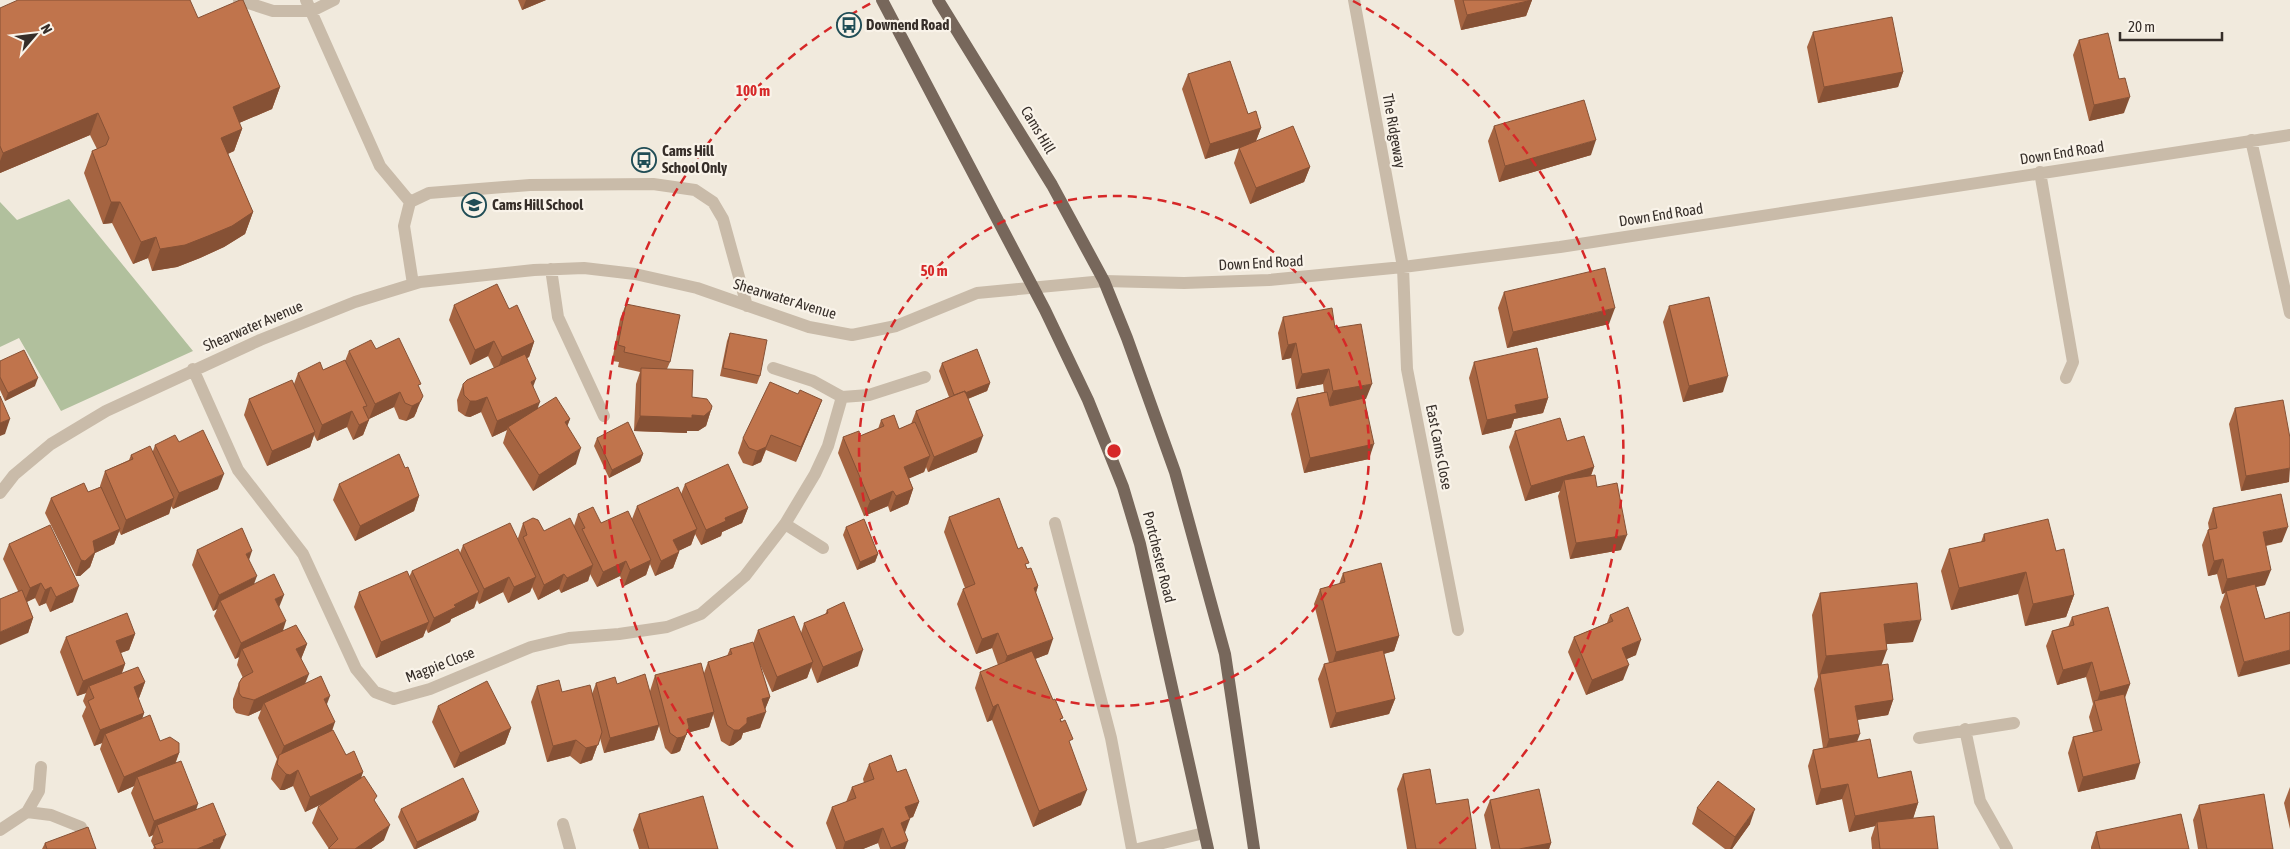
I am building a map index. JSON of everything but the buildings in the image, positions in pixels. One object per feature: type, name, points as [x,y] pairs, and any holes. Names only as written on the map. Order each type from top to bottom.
[{"type":"main road","points":[[882,0],[1034,288]]},
{"type":"main road","name":"Cams Hill","points":[[938,0],[1034,155],[1104,281]]},
{"type":"main road","points":[[1104,281],[1128,338],[1175,472],[1225,654],[1254,849]]},
{"type":"main road","name":"Portchester Road","points":[[1034,288],[1088,400],[1123,487],[1151,589],[1208,849]]},
{"type":"street","points":[[239,0],[273,11],[334,0]]},
{"type":"street","name":"The Ridgeway","points":[[1354,0],[1403,268]]},
{"type":"street","points":[[309,5],[380,166],[410,202]]},
{"type":"street","name":"Down End Road","points":[[1034,288],[1104,281],[1203,282],[1269,280],[1403,268],[1560,248],[2040,172],[2290,135]]},
{"type":"street","points":[[2251,140],[2290,313]]},
{"type":"street","points":[[2040,172],[2073,362],[2066,378]]},
{"type":"street","points":[[410,202],[429,193],[530,185],[653,184],[695,190],[713,202],[723,219],[747,306]]},
{"type":"street","points":[[410,202],[404,226],[413,284]]},
{"type":"street","name":"Shearwater Avenue","points":[[0,493],[14,475],[51,444],[106,411],[193,369],[355,302],[413,284],[465,276],[584,268],[635,274],[697,288],[809,327],[852,335],[896,326],[977,293],[1034,288]]},
{"type":"street","name":"East Cams Close","points":[[1403,268],[1408,369],[1458,630]]},
{"type":"street","points":[[551,269],[558,317],[604,416]]},
{"type":"street","points":[[773,368],[812,381],[842,397],[869,395],[926,377]]},
{"type":"street","name":"Magpie Close","points":[[193,369],[238,470],[303,554],[356,669],[375,692],[394,699],[430,689],[531,647],[569,638],[619,634],[667,627],[701,614],[745,576],[784,524],[815,474],[828,446],[842,397]]},
{"type":"street","points":[[1055,523],[1111,738],[1132,849]]},
{"type":"street","points":[[784,524],[823,548]]},
{"type":"street","points":[[1919,738],[2014,722]]},
{"type":"street","points":[[1965,729],[1980,801],[2007,849]]},
{"type":"street","points":[[0,830],[27,812],[40,791],[41,767]]},
{"type":"street","points":[[27,812],[51,815],[82,827]]},
{"type":"street","points":[[563,824],[570,849]]},
{"type":"street","points":[[1138,849],[1204,833]]},
{"type":"green space","points":[[69,199],[193,351],[61,411],[19,338],[0,347],[0,202],[17,220]]},
{"type":"place","name":"Downend Road","points":[[849,25]]},
{"type":"place","name":"Cams Hill School Only","points":[[644,160]]},
{"type":"place","name":"Cams Hill School","points":[[474,205]]}]
